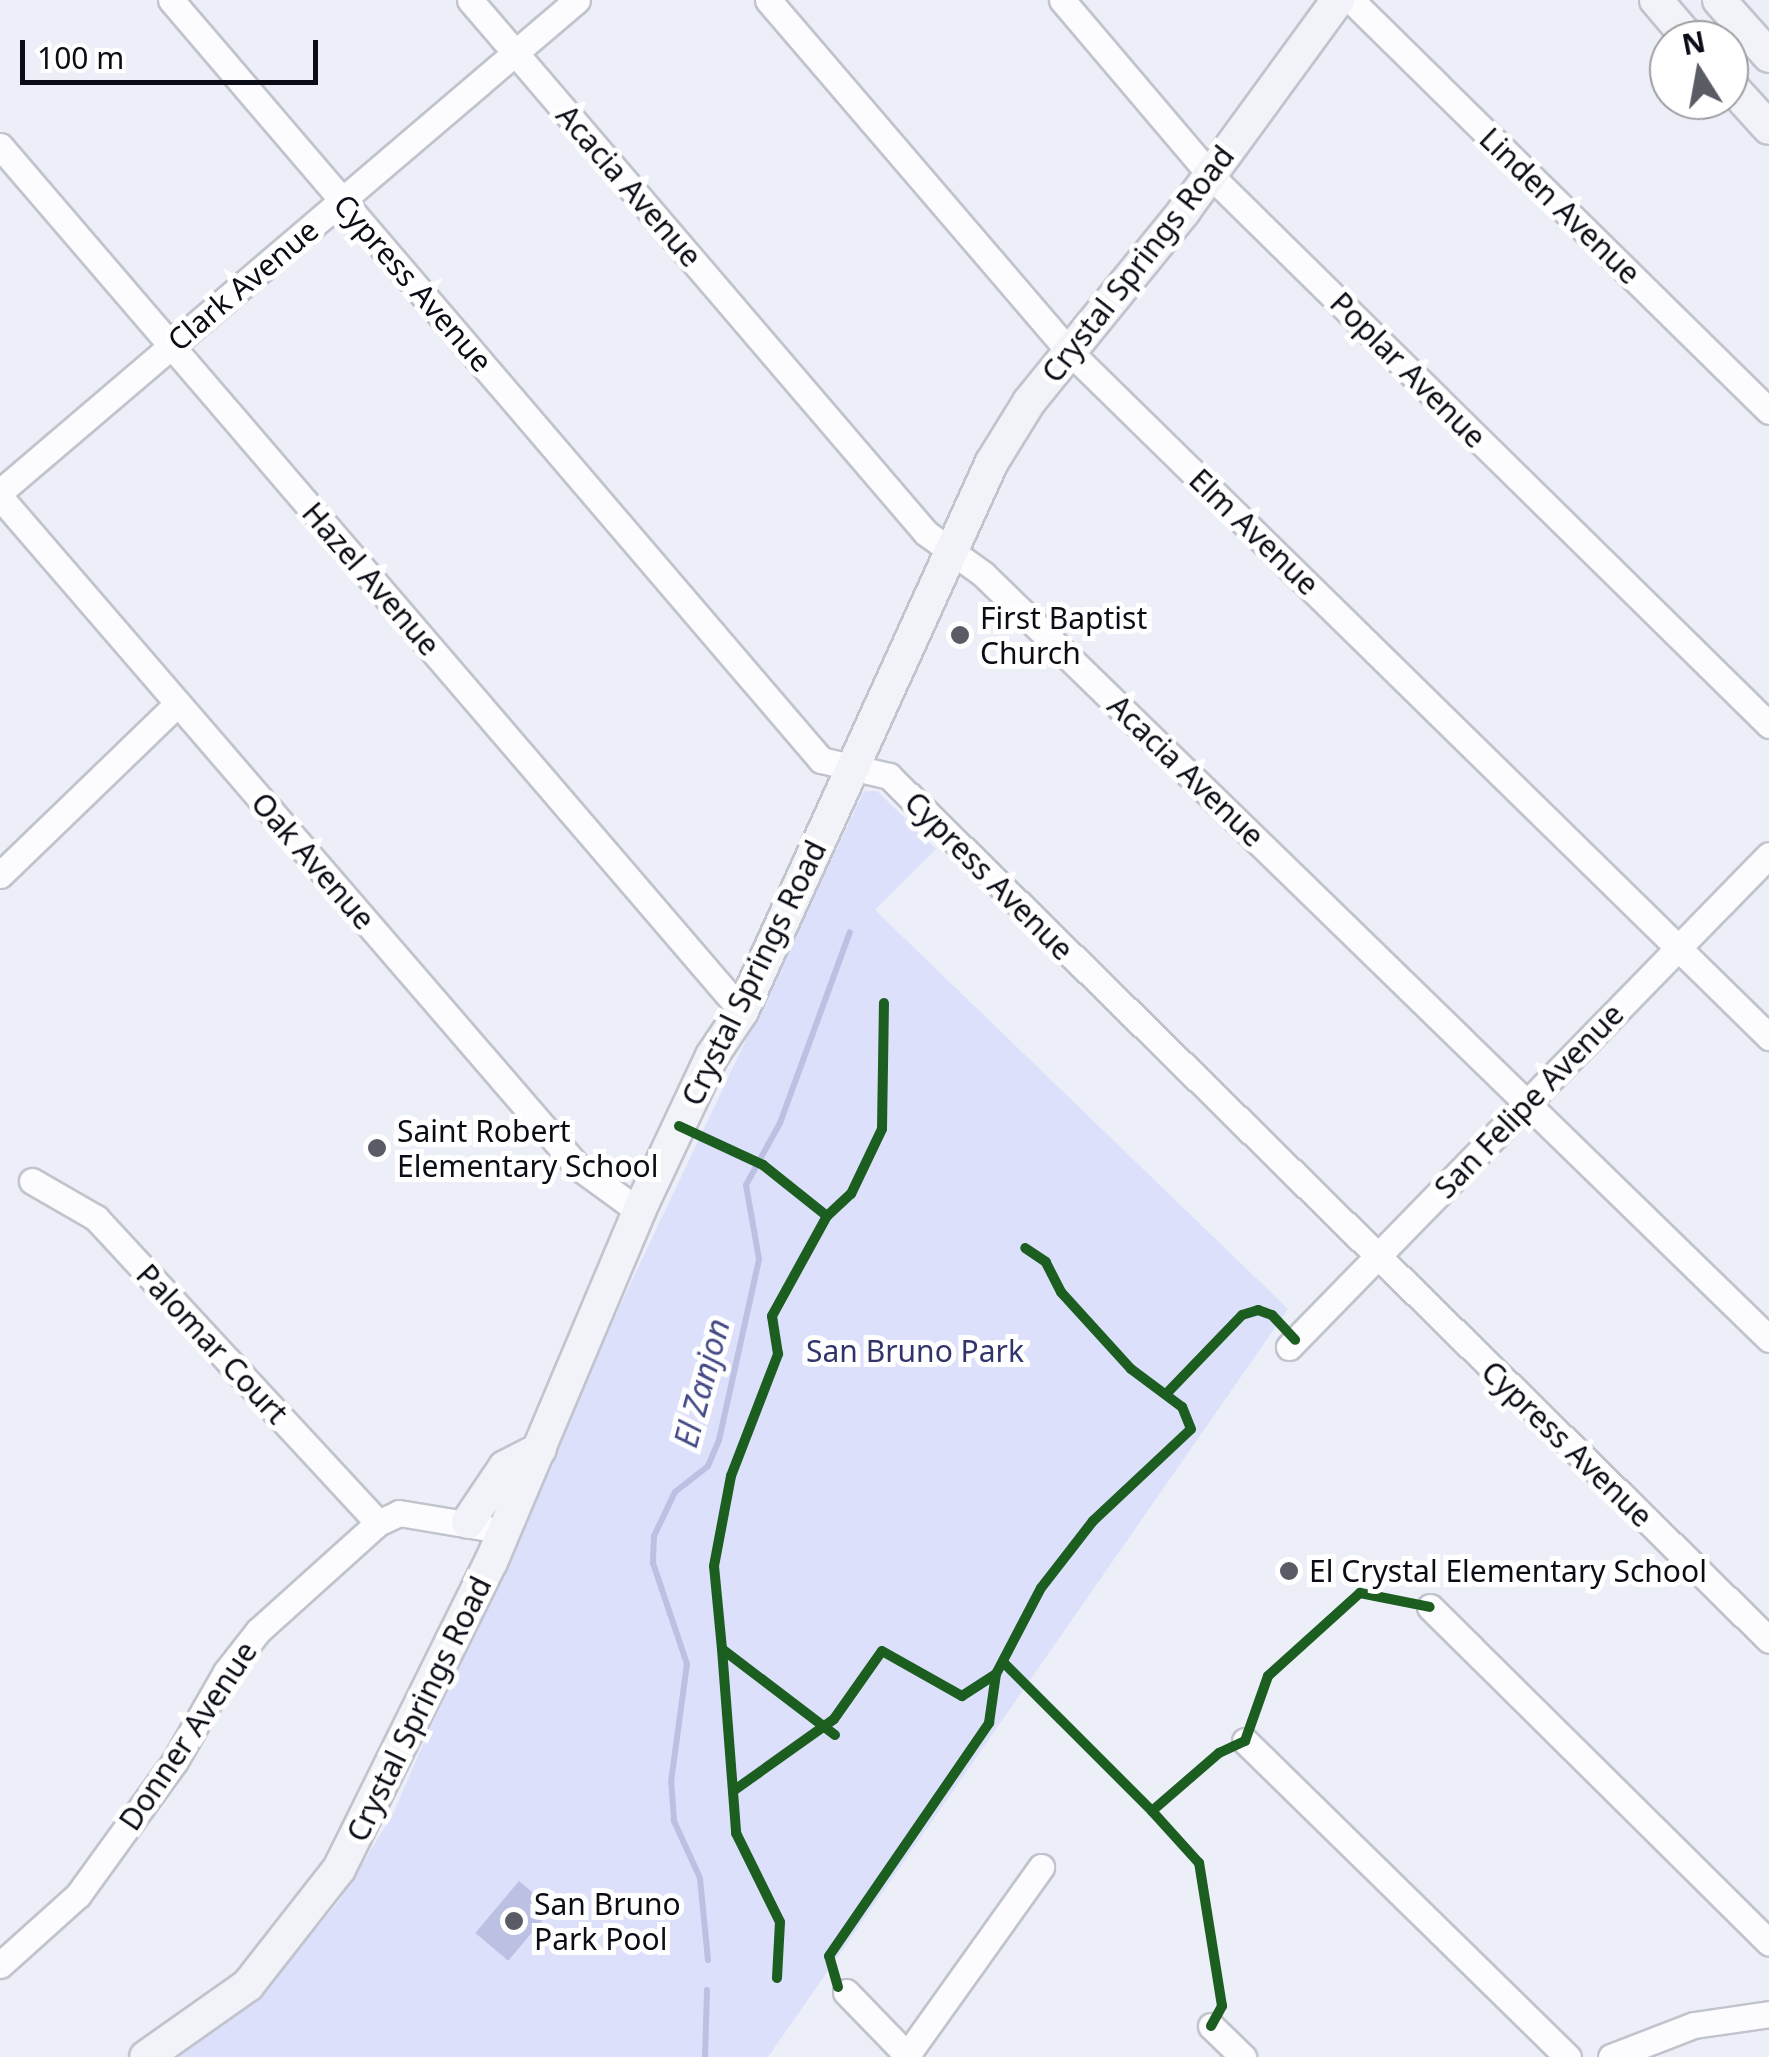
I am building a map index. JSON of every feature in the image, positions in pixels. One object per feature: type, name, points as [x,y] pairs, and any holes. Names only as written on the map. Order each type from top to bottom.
[{"type":"main road","name":"Crystal Springs Road","points":[[146,2057],[248,1985],[307,1916],[365,1820],[502,1535],[639,1211],[712,1056],[742,1011],[1009,431],[1211,176],[1338,0]]},
{"type":"main road","points":[[1656,0],[1673,20]]},
{"type":"main road","points":[[1719,0],[1769,56]]},
{"type":"main road","points":[[1749,106],[1769,128]]},
{"type":"main road","points":[[468,1522],[505,1467],[540,1449]]},
{"type":"street","name":"Cypress Avenue","points":[[172,0],[820,760],[852,772],[888,776],[1769,1640]]},
{"type":"street","name":"Acacia Avenue","points":[[470,0],[918,524],[983,574],[1769,1339]]},
{"type":"street","name":"Clark Avenue","points":[[0,495],[577,0]]},
{"type":"street","name":"Elm Avenue","points":[[768,0],[1070,352],[1769,1037]]},
{"type":"street","name":"Poplar Avenue","points":[[1062,0],[1211,176],[1769,725]]},
{"type":"street","name":"Linden Avenue","points":[[1351,0],[1769,411]]},
{"type":"street","name":"Hazel Avenue","points":[[0,146],[742,1011]]},
{"type":"street","name":"Oak Avenue","points":[[0,495],[577,1166],[639,1211]]},
{"type":"street","points":[[5,861],[177,704]]},
{"type":"street","name":"San Felipe Avenue","points":[[1289,1347],[1769,855]]},
{"type":"street","name":"Palomar Court","points":[[32,1181],[96,1218],[378,1524]]},
{"type":"street","name":"Donner Avenue","points":[[0,1965],[78,1895],[175,1761],[240,1651],[378,1524],[415,1511],[468,1522],[502,1535]]},
{"type":"street","points":[[1430,1606],[1769,1942]]},
{"type":"street","points":[[1245,1742],[1568,2057]]},
{"type":"street","points":[[846,1992],[908,2056],[1040,1866]]},
{"type":"street","points":[[1611,2057],[1694,2025],[1769,2014]]},
{"type":"street","points":[[1211,2026],[1243,2057]]},
{"type":"green space","name":"San Bruno Park","points":[[864,791],[877,791],[936,849],[875,910],[1288,1309],[768,2057],[159,2057],[266,1990],[339,1901],[393,1814],[536,1483]]},
{"type":"shaded area","name":"San Bruno Park Pool","points":[[519,1881],[552,1909],[508,1961],[475,1933]]},
{"type":"waterway","name":"El Zanjon","points":[[708,1960],[700,1878],[674,1821],[671,1782],[687,1664],[653,1563],[654,1536],[675,1492],[708,1466],[719,1440],[759,1259],[746,1185],[780,1123],[850,932]]},
{"type":"waterway","name":"El Zanjon","points":[[705,2057],[707,1990]]},
{"type":"cycle path","points":[[835,1735],[722,1649],[714,1566],[731,1476],[778,1354],[772,1316],[827,1216],[851,1194],[882,1129],[884,1003]]},
{"type":"cycle path","points":[[679,1126],[763,1165],[827,1216]]},
{"type":"cycle path","points":[[838,1987],[829,1956],[989,1723],[996,1674],[1041,1588],[1093,1521],[1191,1429],[1182,1407],[1131,1369],[1061,1292],[1046,1262],[1025,1248]]},
{"type":"cycle path","points":[[1168,1392],[1242,1315],[1258,1310],[1272,1315],[1295,1340]]},
{"type":"cycle path","points":[[1211,2026],[1222,2006],[1199,1863],[1152,1811],[1219,1753],[1245,1741],[1268,1676],[1360,1593],[1430,1607]]},
{"type":"cycle path","points":[[722,1649],[736,1833],[780,1922],[777,1978]]},
{"type":"cycle path","points":[[736,1789],[834,1719],[882,1651],[962,1696],[996,1674]]},
{"type":"cycle path","points":[[1004,1663],[1152,1811]]},
{"type":"place","name":"First Baptist Church","points":[[960,635]]},
{"type":"place","name":"Saint Robert Elementary School","points":[[377,1148]]},
{"type":"place","name":"El Crystal Elementary School","points":[[1289,1571]]},
{"type":"place","name":"San Bruno Park Pool","points":[[514,1921]]}]
